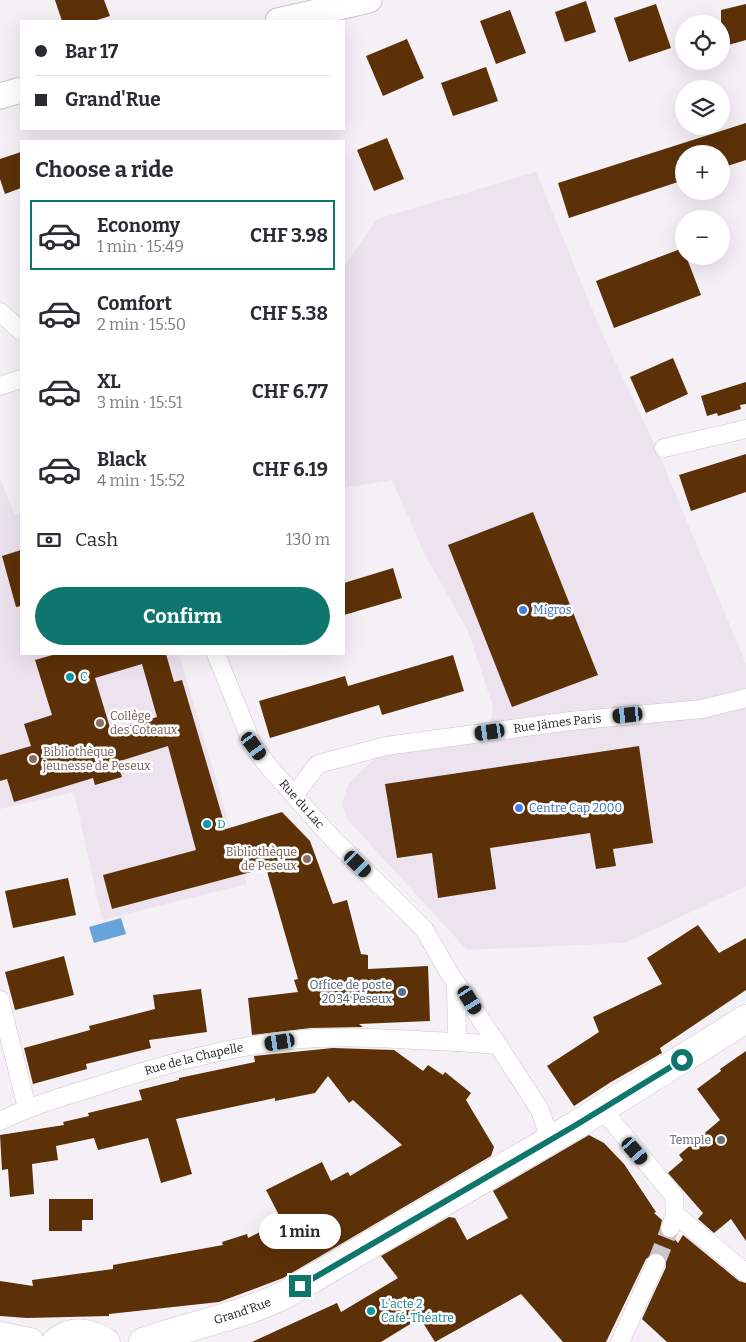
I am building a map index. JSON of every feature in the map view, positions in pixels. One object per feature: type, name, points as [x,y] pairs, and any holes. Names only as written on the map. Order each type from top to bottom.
[{"type":"main road","name":"Grand'Rue","points":[[142,1342],[233,1316],[277,1298],[550,1140],[746,1019]]},
{"type":"main road","points":[[56,1342],[71,1334],[84,1333],[96,1336],[106,1342]]},
{"type":"main road","points":[[0,1336],[30,1342]]},
{"type":"street","points":[[282,20],[369,0]]},
{"type":"street","points":[[0,96],[20,90]]},
{"type":"street","points":[[0,312],[20,330]]},
{"type":"street","points":[[0,386],[20,379]]},
{"type":"street","points":[[664,448],[746,429]]},
{"type":"street","name":"Rue du Lac","points":[[216,655],[254,746],[268,766],[295,794],[331,837],[424,929],[456,984],[498,1044]]},
{"type":"street","name":"Rue Jämes Paris","points":[[295,794],[318,764],[386,746],[570,721],[702,710],[746,698]]},
{"type":"street","points":[[456,984],[457,1042]]},
{"type":"street","points":[[0,1000],[27,1108]]},
{"type":"street","name":"Rue de la Chapelle","points":[[0,1121],[27,1108],[144,1072],[228,1050],[291,1040],[355,1038],[498,1044]]},
{"type":"street","points":[[498,1044],[540,1110],[550,1140]]},
{"type":"street","points":[[602,1109],[674,1196],[673,1222],[746,1273]]},
{"type":"street","points":[[620,1342],[656,1263]]},
{"type":"shaded area","points":[[536,172],[604,338],[659,454],[746,664],[746,886],[625,943],[467,950],[347,819],[342,804],[347,786],[386,746],[489,732],[493,707],[468,631],[425,555],[392,480],[345,488],[345,266],[377,219]]},
{"type":"shaded area","name":"Collège des Coteaux","points":[[0,479],[15,515],[20,513],[20,655],[179,655],[247,884],[102,920],[74,792],[0,809]]},
{"type":"water","points":[[121,918],[126,934],[94,943],[89,927]]},
{"type":"building","points":[[55,0],[104,0],[110,16],[97,20],[62,20]]},
{"type":"building","points":[[586,1],[596,32],[565,42],[555,12]]},
{"type":"building","points":[[656,4],[671,48],[629,62],[614,18]]},
{"type":"building","points":[[746,4],[746,40],[730,44],[730,15],[721,15],[721,10]]},
{"type":"building","points":[[510,10],[526,53],[496,64],[480,21]]},
{"type":"building","points":[[407,39],[424,78],[383,96],[366,56]]},
{"type":"building","points":[[486,67],[498,101],[453,116],[441,83]]},
{"type":"building","points":[[746,123],[746,160],[730,165],[730,145],[677,145],[708,135],[730,135],[730,128]]},
{"type":"building","points":[[387,138],[404,179],[374,191],[357,150]]},
{"type":"building","points":[[675,146],[675,183],[569,218],[558,183]]},
{"type":"building","points":[[20,152],[20,188],[5,194],[0,179],[0,159]]},
{"type":"building","points":[[675,251],[675,265],[689,265],[701,295],[614,328],[596,281]]},
{"type":"building","points":[[673,358],[688,394],[646,413],[630,377]]},
{"type":"building","points":[[746,382],[746,404],[740,405],[741,409],[718,416],[717,413],[707,416],[701,396]]},
{"type":"building","points":[[746,454],[746,492],[691,511],[679,475]]},
{"type":"building","name":"Migros","points":[[533,512],[598,675],[512,707],[448,545]]},
{"type":"building","points":[[20,550],[20,606],[16,607],[2,556]]},
{"type":"building","points":[[393,568],[402,598],[345,615],[345,583]]},
{"type":"building","points":[[52,655],[166,655],[174,682],[182,680],[226,829],[282,812],[310,841],[333,904],[347,900],[361,954],[368,955],[368,969],[428,966],[430,1021],[359,1024],[363,1027],[311,1028],[252,1035],[248,998],[298,992],[294,980],[298,979],[266,868],[112,909],[103,875],[196,850],[168,746],[117,762],[122,777],[95,785],[93,778],[14,802],[7,779],[0,781],[0,755],[31,746],[24,724],[52,715],[35,660]],"holes":[[[142,664],[157,717],[111,731],[95,678]]]},
{"type":"building","points":[[453,655],[464,691],[382,715],[379,705],[270,738],[259,701],[345,676],[348,686]]},
{"type":"building","name":"Centre Cap 2000","points":[[639,746],[653,843],[613,849],[616,866],[596,869],[590,833],[490,848],[496,889],[438,898],[432,853],[397,858],[385,784]]},
{"type":"building","points":[[68,878],[76,915],[13,928],[5,891]]},
{"type":"building","points":[[698,925],[719,953],[746,938],[746,990],[660,1048],[662,1053],[574,1106],[547,1066],[599,1032],[593,1017],[662,984],[647,958]]},
{"type":"building","points":[[64,956],[74,995],[15,1010],[5,972]]},
{"type":"building","points":[[201,989],[207,1032],[149,1040],[151,1048],[86,1064],[87,1069],[33,1084],[24,1048],[90,1030],[89,1026],[155,1009],[153,995]]},
{"type":"building","points":[[333,1048],[394,1050],[423,1071],[428,1065],[443,1075],[445,1072],[471,1093],[466,1100],[494,1147],[491,1156],[283,1278],[219,1302],[109,1314],[109,1316],[27,1318],[0,1316],[0,1281],[33,1286],[32,1280],[113,1269],[113,1265],[223,1245],[222,1242],[247,1234],[248,1238],[282,1221],[266,1190],[322,1162],[331,1181],[348,1172],[350,1176],[402,1145],[353,1100],[349,1103],[328,1076],[315,1093],[275,1101],[275,1098],[176,1119],[192,1174],[161,1183],[148,1138],[98,1150],[94,1138],[56,1146],[58,1160],[32,1164],[34,1194],[10,1197],[8,1169],[2,1170],[0,1135],[64,1125],[63,1122],[89,1116],[88,1113],[142,1100],[139,1090],[179,1080],[179,1078],[255,1062],[254,1056]]},
{"type":"building","points":[[746,1051],[746,1241],[731,1219],[714,1233],[698,1219],[703,1213],[668,1173],[683,1160],[679,1155],[720,1120],[697,1089],[721,1071],[720,1069]]},
{"type":"building","points":[[589,1135],[604,1143],[624,1164],[656,1212],[654,1213],[662,1220],[660,1229],[662,1235],[667,1238],[674,1238],[678,1243],[683,1235],[739,1281],[746,1283],[746,1342],[667,1342],[642,1319],[666,1267],[665,1257],[655,1252],[646,1259],[606,1342],[563,1342],[521,1294],[435,1342],[420,1318],[381,1342],[252,1342],[337,1303],[341,1312],[398,1278],[381,1256],[449,1217],[455,1218],[467,1240],[508,1218],[493,1191]]},
{"type":"building","points":[[49,1199],[93,1199],[93,1220],[82,1220],[82,1231],[49,1231]]},
{"type":"tunnel","points":[[656,1263],[670,1228]]},
{"type":"place","name":"Migros","points":[[523,610]]},
{"type":"place","name":"C","points":[[70,677]]},
{"type":"place","name":"Collège des Coteaux","points":[[100,723]]},
{"type":"place","name":"Bibliothèque jeunesse de Peseux","points":[[33,759]]},
{"type":"place","name":"Centre Cap 2000","points":[[519,808]]},
{"type":"place","name":"D","points":[[207,824]]},
{"type":"place","name":"Bibliothèque de Peseux","points":[[307,859]]},
{"type":"place","name":"Office de poste 2034 Peseux","points":[[402,992]]},
{"type":"place","name":"Temple","points":[[721,1140]]},
{"type":"place","name":"L'acte 2 Café-Théatre","points":[[371,1311]]},
{"type":"route","points":[[300,1286],[576,1125],[682,1060]]}]
